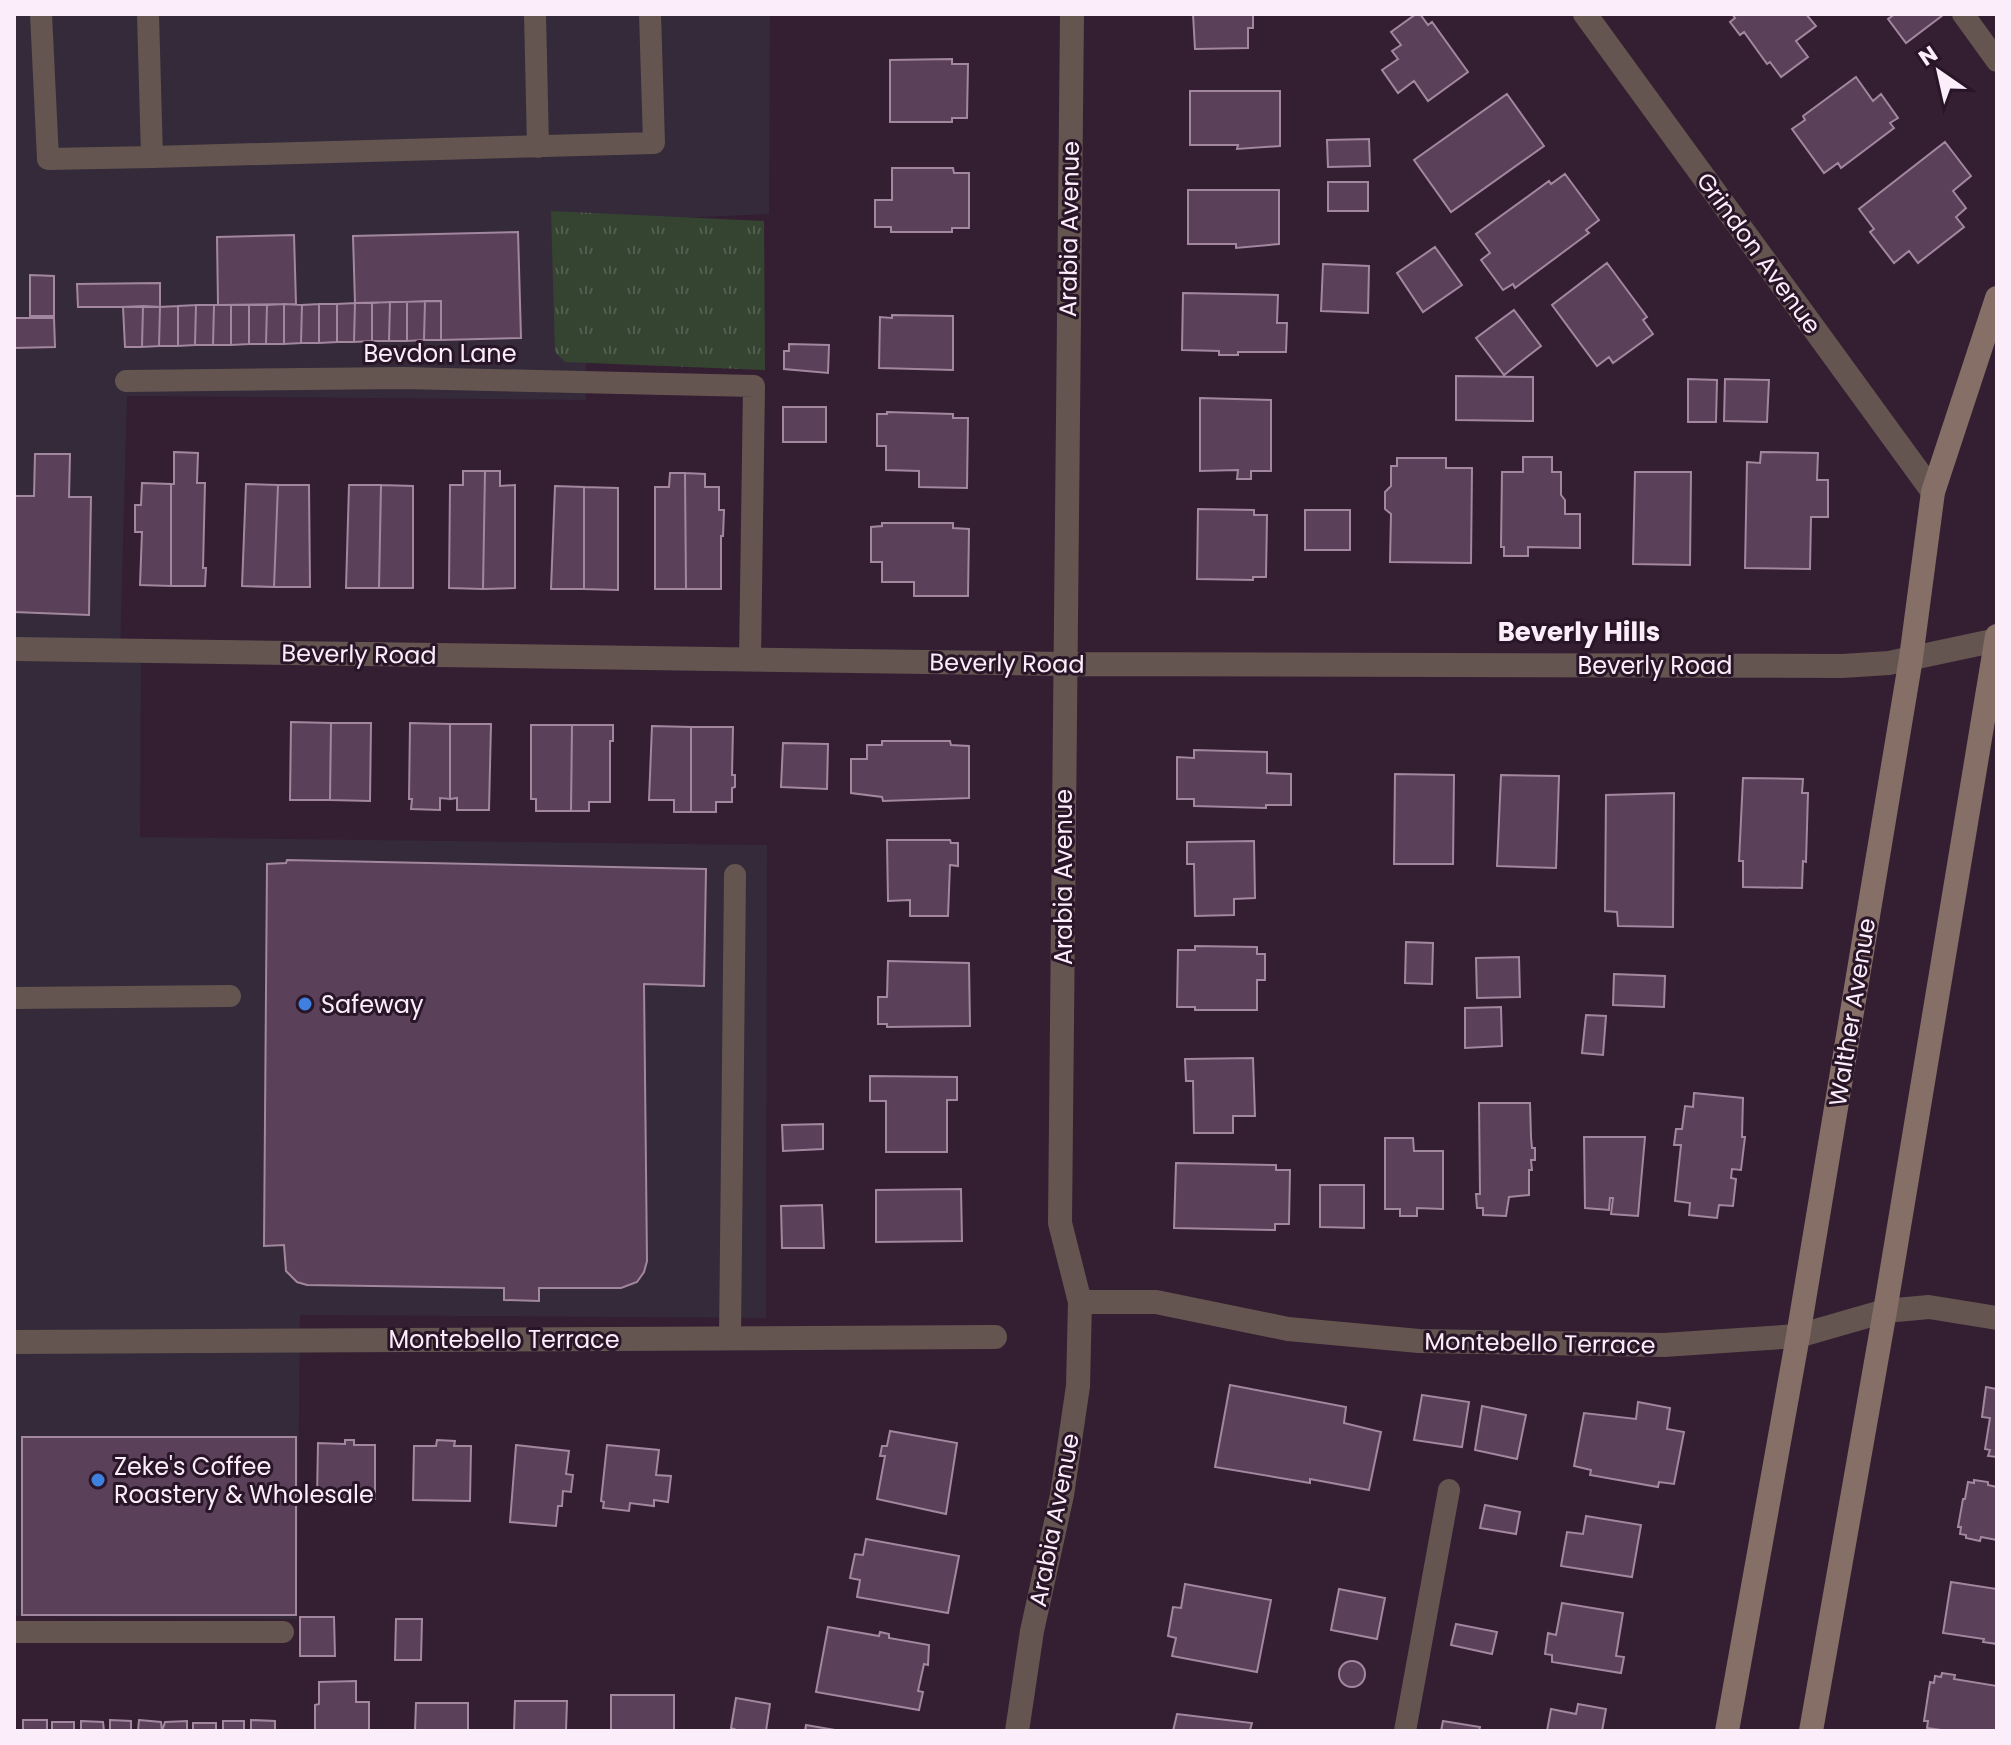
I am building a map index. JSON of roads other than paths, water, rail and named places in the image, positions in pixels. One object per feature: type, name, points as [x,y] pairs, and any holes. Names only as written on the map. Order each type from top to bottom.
[{"type":"main road","name":"Walther Avenue","points":[[1727,1731],[1798,1336],[1911,658],[1933,492],[1997,298]]},
{"type":"main road","points":[[1811,1731],[1885,1311],[1997,639]]},
{"type":"street","name":"Arabia Avenue","points":[[1017,1731],[1032,1631],[1064,1479],[1078,1386],[1080,1302],[1060,1223],[1072,14]]},
{"type":"street","name":"Grindon Avenue","points":[[1585,14],[1933,492]]},
{"type":"street","name":"Beverly Road","points":[[14,649],[1064,664],[1842,666],[1889,663],[1997,639]]},
{"type":"street","name":"Montebello Terrace","points":[[1080,1302],[1156,1302],[1288,1329],[1419,1341],[1664,1345],[1798,1336],[1885,1311],[1929,1307],[1997,1318]]},
{"type":"street","name":"Montebello Terrace","points":[[14,1342],[995,1337]]},
{"type":"lane","points":[[41,14],[48,159],[654,143],[650,14]]},
{"type":"lane","points":[[148,14],[152,157]]},
{"type":"lane","points":[[535,14],[538,147]]},
{"type":"lane","points":[[1963,14],[1997,61]]},
{"type":"lane","name":"Bevdon Lane","points":[[126,381],[404,378],[754,386],[750,660]]},
{"type":"lane","points":[[730,1338],[735,875]]},
{"type":"lane","points":[[14,998],[230,996]]},
{"type":"lane","points":[[1405,1731],[1449,1490]]},
{"type":"lane","points":[[14,1632],[283,1632]]},
{"type":"place","name":"Safeway","points":[[305,1004]]},
{"type":"place","name":"Zeke's Coffee Roastery & Wholesale","points":[[98,1480]]},
{"type":"district","name":"Beverly Hills","points":[[1579,632]]}]
